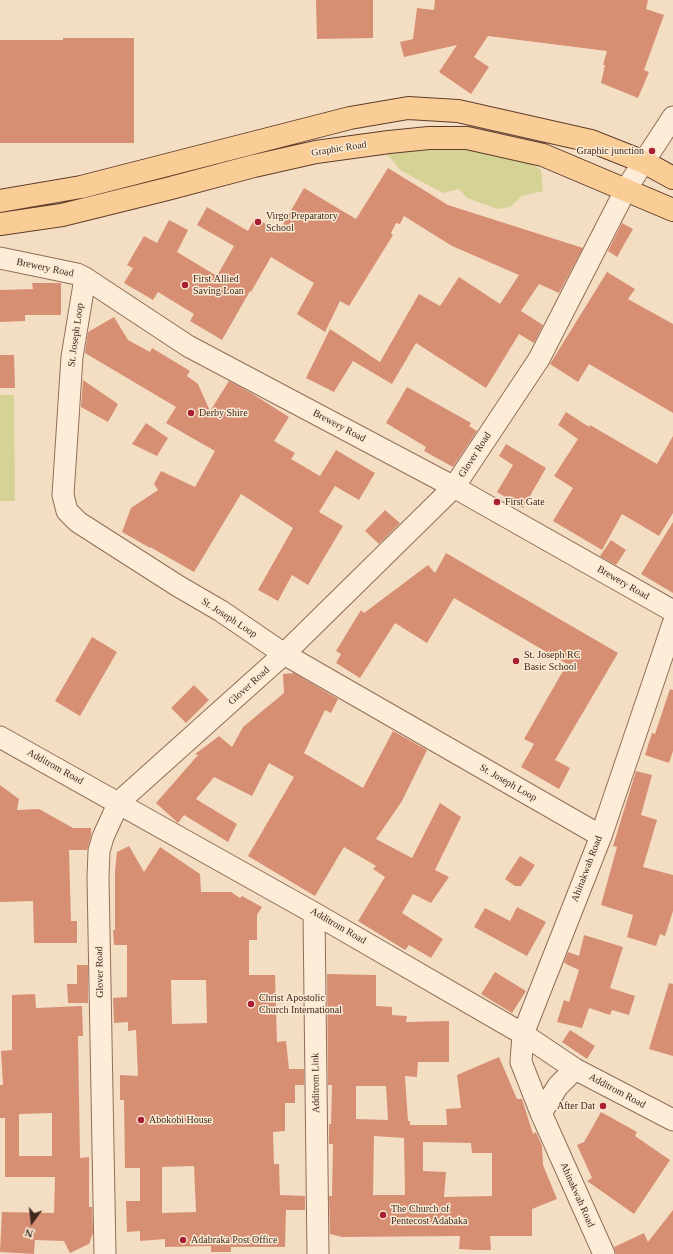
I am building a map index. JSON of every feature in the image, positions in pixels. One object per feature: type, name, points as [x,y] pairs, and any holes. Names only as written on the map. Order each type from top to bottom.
[{"type":"main road","points":[[0,201],[80,186],[350,118],[408,108],[458,111],[591,141],[644,162],[673,178]]},
{"type":"main road","name":"Graphic Road","points":[[0,224],[62,215],[254,166],[316,152],[429,138],[467,138],[543,155],[673,210]]},
{"type":"street","name":"Glover Road","points":[[105,1254],[98,878],[99,851],[103,837],[119,802],[284,654],[454,487],[539,359],[626,189],[673,117]]},
{"type":"street","name":"Brewery Road","points":[[0,258],[69,273],[84,278],[188,346],[454,487],[673,611]]},
{"type":"street","name":"St. Joseph Loop","points":[[84,278],[72,357],[62,495],[67,511],[78,522],[178,586],[221,611],[284,654],[601,836]]},
{"type":"street","name":"Ahinakwah Road","points":[[604,1254],[541,1114],[521,1062],[523,1034],[601,836],[673,624]]},
{"type":"street","name":"Additrom Road","points":[[0,737],[314,912],[523,1034],[575,1069],[673,1120]]},
{"type":"street","name":"Additrom Link","points":[[314,912],[318,1254]]},
{"type":"street","points":[[541,1114],[558,1086],[575,1069]]},
{"type":"shaded area","points":[[467,146],[525,160],[541,170],[543,191],[522,196],[510,207],[498,209],[467,198],[459,189],[443,193],[400,170],[385,151]]},
{"type":"shaded area","points":[[0,395],[14,395],[15,501],[0,501]]},
{"type":"building","points":[[316,0],[373,0],[373,38],[317,39]]},
{"type":"building","points":[[435,0],[648,0],[646,9],[664,15],[644,70],[649,72],[638,98],[601,83],[605,65],[603,65],[607,51],[488,36],[474,57],[489,67],[471,94],[439,72],[457,45],[404,57],[400,42],[413,39],[417,8],[434,10]]},
{"type":"building","points":[[63,38],[134,38],[134,143],[0,143],[0,40],[63,40]]},
{"type":"building","points":[[388,168],[448,205],[583,248],[559,293],[539,284],[521,311],[543,325],[534,343],[519,334],[486,388],[416,343],[392,384],[353,361],[334,392],[306,378],[330,329],[380,362],[419,294],[440,306],[459,277],[500,304],[519,275],[452,246],[404,216],[400,224],[396,223],[391,233],[393,235],[349,306],[340,301],[325,332],[297,314],[314,283],[271,257],[222,340],[190,321],[194,314],[158,292],[153,300],[124,283],[133,268],[127,265],[144,236],[157,243],[169,220],[188,230],[177,252],[217,276],[234,246],[197,225],[207,207],[248,231],[255,218],[279,231],[304,188],[356,219]]},
{"type":"building","points":[[622,223],[633,229],[617,257],[608,251]]},
{"type":"building","points":[[607,272],[635,289],[628,299],[673,324],[673,413],[589,364],[578,382],[550,364]]},
{"type":"building","points":[[32,283],[61,283],[61,315],[25,315],[25,321],[0,322],[0,290],[33,289]]},
{"type":"building","points":[[114,317],[128,340],[150,352],[152,348],[190,371],[187,376],[198,384],[210,411],[229,381],[289,417],[274,441],[295,453],[291,459],[320,476],[336,450],[375,473],[359,500],[335,486],[319,512],[343,526],[308,585],[292,575],[278,601],[258,590],[293,528],[241,494],[194,572],[122,532],[131,508],[158,490],[154,484],[161,471],[195,487],[215,451],[166,423],[176,407],[85,353],[88,332]]},
{"type":"building","points":[[0,355],[14,355],[15,388],[0,388]]},
{"type":"building","points":[[83,380],[118,404],[108,422],[81,407]]},
{"type":"building","points":[[407,387],[471,423],[469,426],[477,431],[453,467],[424,451],[426,447],[386,423]]},
{"type":"building","points":[[566,412],[589,427],[590,425],[657,464],[673,436],[673,513],[659,536],[622,514],[602,550],[553,521],[573,488],[554,476],[578,439],[558,425]]},
{"type":"building","points":[[146,423],[168,438],[157,456],[132,444]]},
{"type":"building","points":[[506,444],[546,468],[523,508],[497,492],[513,465],[499,456]]},
{"type":"building","points":[[385,510],[400,523],[379,544],[365,531]]},
{"type":"building","points":[[673,522],[673,593],[641,574]]},
{"type":"building","points":[[611,540],[626,550],[616,565],[600,556]]},
{"type":"building","points":[[446,553],[618,653],[555,760],[570,768],[559,789],[521,767],[534,744],[524,739],[567,664],[454,598],[427,643],[395,623],[360,678],[336,663],[341,654],[336,651],[361,610],[364,613],[428,565],[435,573]]},
{"type":"building","points":[[92,637],[117,652],[80,716],[55,701]]},
{"type":"building","points":[[294,673],[338,699],[331,713],[325,710],[304,753],[363,788],[393,731],[427,750],[402,801],[376,839],[412,858],[440,803],[461,817],[435,870],[449,877],[431,903],[413,894],[402,913],[443,939],[431,958],[409,945],[405,950],[358,921],[385,877],[373,869],[376,866],[344,847],[315,896],[248,856],[294,777],[269,763],[252,796],[214,777],[196,799],[237,824],[228,842],[184,815],[178,823],[156,803],[198,755],[195,754],[219,736],[232,747],[243,727],[284,693],[283,674]]},
{"type":"building","points":[[194,685],[209,700],[186,723],[171,708]]},
{"type":"building","points":[[670,689],[673,690],[673,751],[669,763],[645,755],[652,733],[655,734]]},
{"type":"building","points":[[636,771],[652,775],[641,815],[657,820],[643,867],[673,875],[673,911],[665,936],[660,934],[656,946],[627,937],[633,915],[601,905],[617,847],[613,846]]},
{"type":"building","points":[[0,785],[19,799],[17,810],[39,809],[73,828],[91,828],[91,836],[87,850],[69,850],[71,921],[77,921],[77,943],[34,943],[33,901],[0,902]]},
{"type":"building","points":[[129,846],[144,872],[160,847],[200,874],[201,892],[231,892],[240,898],[242,896],[262,907],[257,915],[257,940],[249,940],[249,975],[275,975],[277,1042],[286,1041],[289,1069],[304,1069],[304,1085],[295,1085],[295,1103],[285,1103],[285,1131],[273,1132],[274,1164],[279,1164],[280,1195],[305,1196],[305,1210],[286,1210],[285,1247],[231,1247],[231,1252],[211,1252],[211,1246],[165,1247],[165,1239],[140,1241],[140,1231],[127,1232],[126,1201],[140,1201],[140,1168],[125,1168],[124,1100],[120,1100],[120,1075],[138,1076],[136,1030],[128,1031],[128,1022],[114,1023],[113,998],[127,997],[127,945],[114,945],[113,930],[115,930],[115,871],[117,852]],"holes":[[[171,980],[206,980],[207,1023],[172,1024]],[[194,1166],[196,1212],[162,1213],[162,1167]]]},
{"type":"building","points":[[520,856],[535,865],[521,886],[515,886],[505,879]]},
{"type":"building","points":[[517,907],[546,922],[527,956],[474,927],[485,908],[510,921]]},
{"type":"building","points":[[584,935],[623,947],[610,988],[635,996],[629,1015],[612,1010],[610,1015],[589,1008],[582,1028],[557,1022],[564,1000],[569,1002],[579,970],[564,963],[568,952],[579,956]]},
{"type":"building","points":[[77,965],[88,965],[88,1003],[68,1003],[67,984],[77,984]]},
{"type":"building","points":[[495,972],[526,991],[512,1013],[481,994]]},
{"type":"building","points":[[327,974],[376,975],[376,1006],[392,1007],[392,1015],[407,1016],[406,1022],[449,1021],[449,1062],[418,1062],[417,1077],[405,1076],[408,1121],[410,1121],[410,1125],[447,1125],[446,1109],[461,1108],[457,1075],[499,1057],[517,1099],[522,1099],[533,1134],[536,1132],[542,1146],[543,1165],[557,1199],[532,1209],[532,1236],[490,1236],[491,1250],[459,1249],[460,1236],[342,1237],[330,1234],[329,1196],[332,1196],[333,1144],[329,1144],[332,1085],[328,1085]],"holes":[[[356,1086],[386,1086],[388,1120],[356,1119]],[[374,1136],[404,1138],[405,1195],[373,1195]],[[423,1142],[471,1143],[472,1153],[492,1153],[492,1196],[444,1197],[446,1172],[423,1171]]]},
{"type":"building","points":[[669,983],[673,984],[673,1056],[649,1049]]},
{"type":"building","points":[[35,994],[36,1008],[82,1006],[83,1036],[78,1036],[80,1158],[89,1157],[89,1207],[92,1207],[93,1233],[89,1244],[70,1253],[64,1241],[35,1240],[34,1254],[0,1252],[2,1212],[54,1213],[55,1177],[5,1177],[5,1118],[0,1118],[0,1085],[3,1085],[1,1051],[12,1050],[12,995]],"holes":[[[52,1113],[52,1156],[19,1156],[19,1114]]]},
{"type":"building","points":[[570,1030],[595,1046],[587,1059],[562,1042]]},
{"type":"building","points":[[601,1112],[637,1132],[635,1136],[670,1160],[634,1214],[587,1181],[592,1178],[577,1145],[584,1142]]},
{"type":"building","points":[[673,1210],[673,1254],[616,1254],[614,1247],[644,1233],[648,1242]]},
{"type":"place","name":"Graphic junction","points":[[652,151]]},
{"type":"place","name":"Virgo Preparatory School","points":[[258,222]]},
{"type":"place","name":"First Allied Saving Loan","points":[[185,285]]},
{"type":"place","name":"Derby Shire","points":[[191,413]]},
{"type":"place","name":"First Gate","points":[[497,502]]},
{"type":"place","name":"St. Joseph RC Basic School","points":[[516,661]]},
{"type":"place","name":"Christ Apostolic Church International","points":[[251,1004]]},
{"type":"place","name":"After Dat","points":[[603,1106]]},
{"type":"place","name":"Abokobi House","points":[[141,1120]]},
{"type":"place","name":"The Church of Pentecost Adabaka","points":[[383,1215]]},
{"type":"place","name":"Adabraka Post Office","points":[[183,1240]]}]
